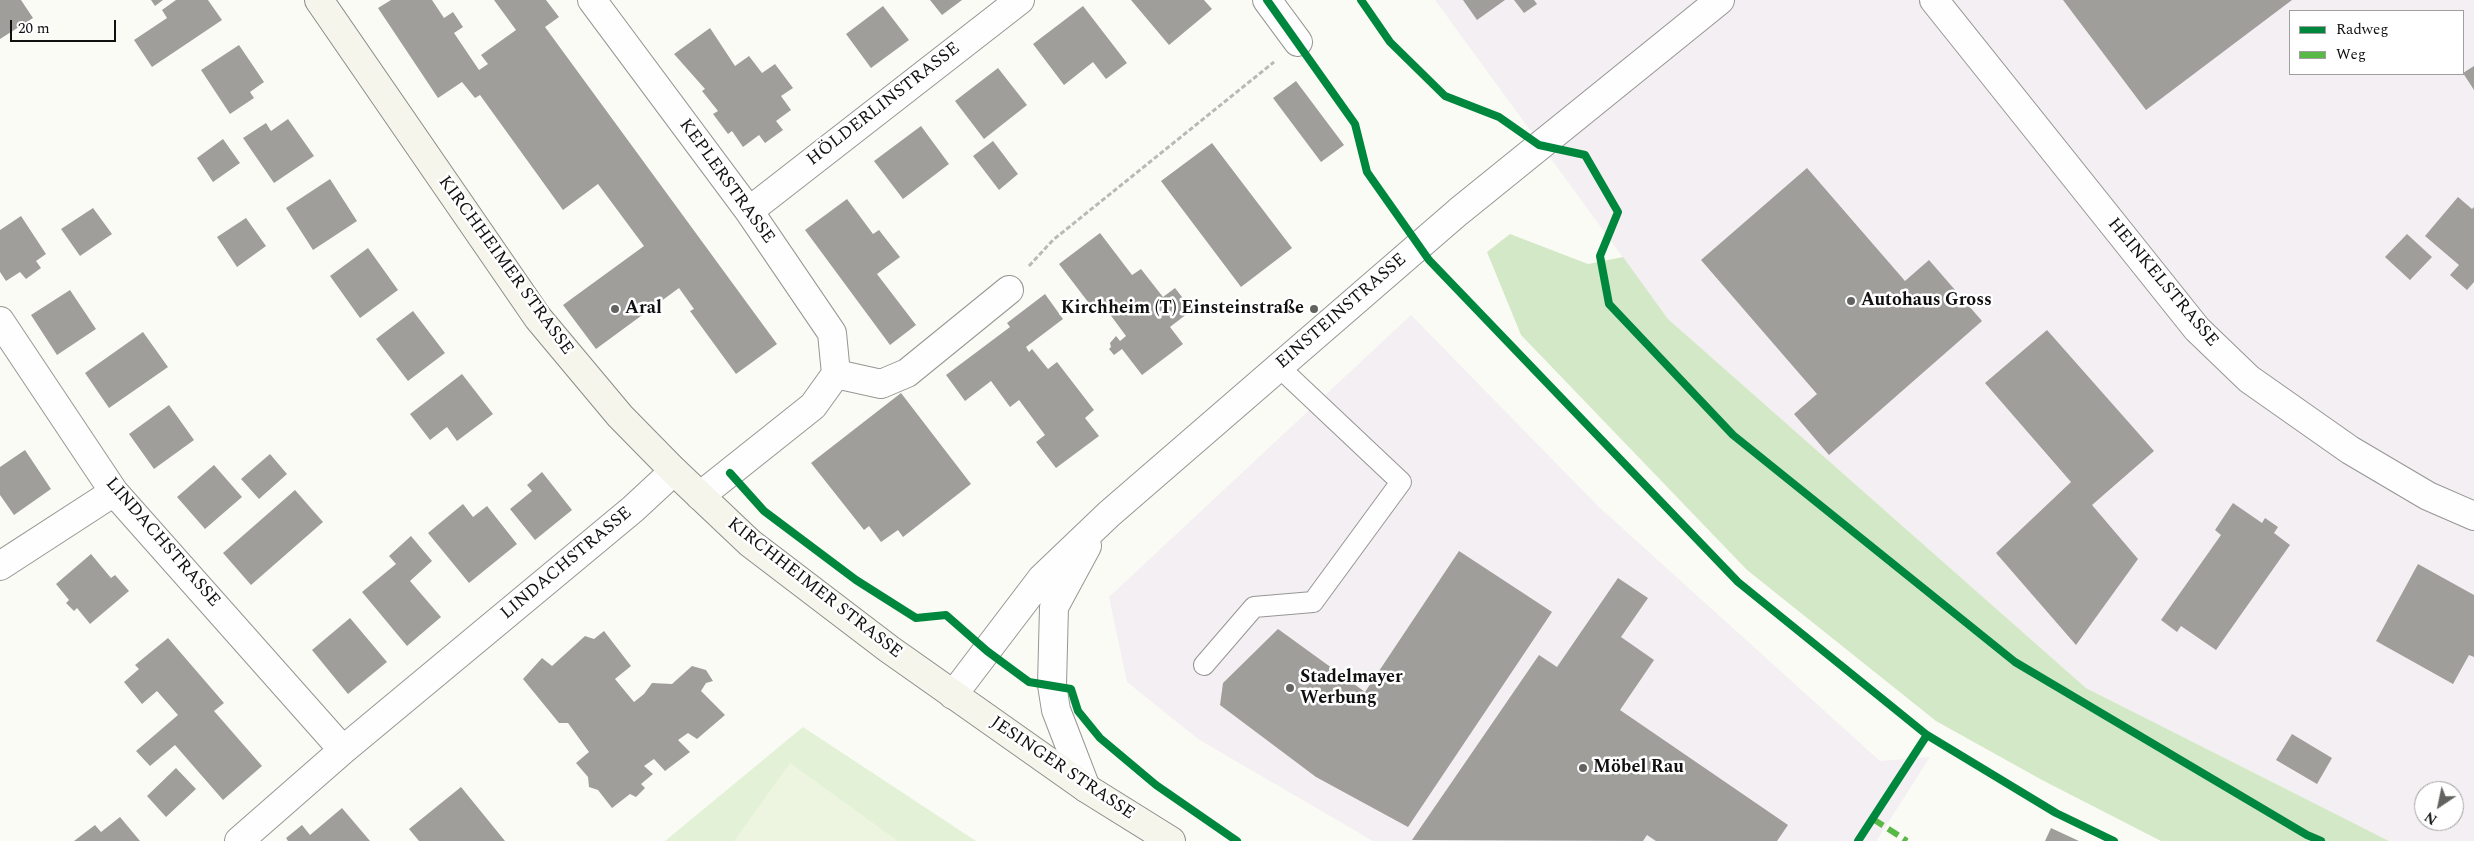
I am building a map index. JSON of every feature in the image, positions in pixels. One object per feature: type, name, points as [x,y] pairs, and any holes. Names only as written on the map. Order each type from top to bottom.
[{"type":"main road","name":"KIRCHHEIMER STRASSE","points":[[319,0],[538,318],[620,416],[674,471],[750,543],[953,695]]},
{"type":"main road","name":"JESINGER STRASSE","points":[[953,695],[1086,788],[1171,841]]},
{"type":"street","name":"KEPLERSTRASSE","points":[[592,0],[748,211],[832,333],[836,374]]},
{"type":"street","name":"HÖLDERLINSTRASSE","points":[[748,211],[1020,0]]},
{"type":"street","points":[[1267,0],[1298,42]]},
{"type":"street","name":"EINSTEINSTRASSE","points":[[953,695],[1042,578],[1109,514],[1418,246],[1595,99],[1720,0]]},
{"type":"street","name":"HEINKELSTRASSE","points":[[1934,0],[2191,322],[2249,379],[2350,450],[2428,496],[2474,516]]},
{"type":"street","points":[[700,496],[813,406],[836,374],[881,384],[907,373],[1009,290]]},
{"type":"street","name":"LINDACHSTRASSE","points":[[0,320],[114,492],[344,750]]},
{"type":"street","name":"LINDACHSTRASSE","points":[[239,841],[344,750],[633,509],[674,471]]},
{"type":"street","points":[[0,566],[114,492]]},
{"type":"street","name":"EINSTEINSTRASSE","points":[[1086,788],[1056,710],[1052,685],[1054,607],[1090,541],[1109,514]]},
{"type":"lane","points":[[1204,665],[1254,607],[1313,602],[1401,482],[1279,366]]},
{"type":"path","points":[[1009,290],[1053,240],[1298,42],[1355,124],[1367,172],[1428,260],[1738,582],[1927,735],[2056,813],[2114,841]]},
{"type":"shaded area","points":[[1435,0],[2474,0],[2474,841],[2389,841],[2086,688],[1668,319]]},
{"type":"shaded area","points":[[1411,315],[1599,507],[1880,761],[1930,757],[1877,840],[1879,841],[1373,841],[1198,739],[1127,682],[1109,597]]},
{"type":"green space","points":[[1510,234],[1588,264],[1623,257],[1668,319],[2086,688],[2389,841],[2161,841],[2042,780],[1936,721],[1747,570],[1521,335],[1487,252]]},
{"type":"green space","points":[[803,727],[976,841],[665,841]]},
{"type":"green space","points":[[790,763],[898,841],[734,841]]},
{"type":"building","points":[[0,0],[21,0],[33,18],[0,39]]},
{"type":"building","points":[[151,0],[163,0],[155,6]]},
{"type":"building","points":[[176,0],[208,0],[222,20],[152,67],[134,40],[167,18],[162,10]]},
{"type":"building","points":[[391,0],[432,0],[444,18],[453,12],[463,27],[454,33],[479,70],[488,64],[481,55],[516,30],[494,0],[546,0],[559,17],[545,27],[777,344],[736,374],[690,311],[694,309],[679,288],[596,349],[563,305],[644,246],[598,184],[563,210],[480,95],[475,98],[462,82],[438,98],[378,8]]},
{"type":"building","points":[[930,0],[962,0],[942,15]]},
{"type":"building","points":[[1131,0],[1204,0],[1212,9],[1169,45]]},
{"type":"building","points":[[1463,0],[1505,0],[1477,20]]},
{"type":"building","points":[[1514,0],[1534,0],[1537,4],[1524,13]]},
{"type":"building","points":[[2063,0],[2292,0],[2146,110]]},
{"type":"building","points":[[883,6],[909,40],[871,68],[846,34]]},
{"type":"building","points":[[1083,6],[1127,63],[1106,79],[1093,62],[1064,85],[1033,44]]},
{"type":"building","points":[[710,28],[735,66],[749,56],[762,73],[775,64],[793,88],[781,96],[791,110],[776,121],[783,130],[765,143],[759,135],[743,147],[732,131],[728,134],[713,114],[718,111],[702,91],[705,89],[674,54]]},
{"type":"building","points":[[239,45],[264,82],[250,92],[254,98],[230,114],[201,70]]},
{"type":"building","points":[[2474,66],[2474,90],[2464,75],[2464,72]]},
{"type":"building","points":[[998,68],[1027,105],[984,139],[955,101]]},
{"type":"building","points":[[1296,81],[1344,145],[1321,162],[1273,98]]},
{"type":"building","points":[[288,119],[314,156],[274,183],[243,138],[266,123],[271,131]]},
{"type":"building","points":[[921,126],[949,164],[903,199],[874,161]]},
{"type":"building","points":[[223,139],[240,163],[213,182],[197,158]]},
{"type":"building","points":[[993,141],[1018,174],[999,190],[973,156]]},
{"type":"building","points":[[1212,143],[1292,248],[1241,287],[1161,181]]},
{"type":"building","name":"Autohaus Gross","points":[[1807,168],[1905,281],[1929,260],[1982,321],[1829,455],[1794,414],[1817,394],[1701,260]]},
{"type":"building","points":[[330,179],[357,221],[313,250],[286,208]]},
{"type":"building","points":[[2458,197],[2472,209],[2474,207],[2474,282],[2467,290],[2450,275],[2459,265],[2425,236]]},
{"type":"building","points":[[847,199],[873,234],[879,230],[900,257],[877,274],[916,325],[890,345],[805,230]]},
{"type":"building","points":[[93,208],[112,234],[80,256],[61,229]]},
{"type":"building","points":[[21,216],[46,254],[36,261],[41,268],[26,279],[20,272],[6,281],[0,272],[0,230]]},
{"type":"building","points":[[246,218],[266,246],[237,267],[217,237]]},
{"type":"building","points":[[1100,233],[1132,275],[1141,269],[1163,297],[1175,288],[1192,310],[1170,327],[1183,344],[1142,375],[1122,349],[1114,355],[1109,349],[1111,347],[1110,343],[1116,336],[1120,341],[1126,336],[1106,309],[1098,315],[1059,264]]},
{"type":"building","points":[[2407,234],[2432,257],[2410,280],[2385,257]]},
{"type":"building","points":[[368,248],[398,290],[360,318],[330,276]]},
{"type":"building","points":[[70,290],[96,329],[57,355],[31,315]]},
{"type":"building","points":[[1045,294],[1063,319],[1026,347],[1029,352],[1032,349],[1048,369],[1057,362],[1094,410],[1085,418],[1099,436],[1056,468],[1036,442],[1045,435],[1019,400],[1010,407],[991,381],[965,401],[946,375],[1010,327],[1007,323]]},
{"type":"building","points":[[413,311],[445,353],[408,381],[376,339]]},
{"type":"building","points":[[2047,330],[2154,451],[2092,505],[2138,559],[2076,645],[1996,553],[2071,482],[1985,383]]},
{"type":"building","points":[[143,332],[168,367],[109,408],[85,373]]},
{"type":"building","points":[[462,374],[493,414],[457,441],[447,427],[430,440],[410,414]]},
{"type":"building","points":[[901,393],[971,484],[903,537],[898,530],[881,542],[869,526],[864,530],[811,463]]},
{"type":"building","points":[[169,405],[194,440],[154,469],[129,434]]},
{"type":"building","points":[[25,450],[51,489],[14,515],[0,495],[0,467]]},
{"type":"building","points":[[270,454],[287,474],[259,499],[241,479]]},
{"type":"building","points":[[214,465],[242,497],[205,529],[177,497]]},
{"type":"building","points":[[542,472],[572,510],[535,540],[510,509],[532,491],[527,485]]},
{"type":"building","points":[[295,490],[323,522],[251,585],[223,553]]},
{"type":"building","points":[[2233,503],[2262,523],[2265,518],[2278,527],[2274,533],[2290,545],[2216,650],[2181,626],[2177,632],[2161,620],[2221,535],[2215,530]]},
{"type":"building","points":[[463,504],[473,517],[487,506],[517,544],[469,583],[428,533]]},
{"type":"building","points":[[411,536],[432,561],[410,581],[441,617],[407,646],[362,592],[396,564],[389,556]]},
{"type":"building","name":"Stadelmayer Werbung","points":[[1459,551],[1552,612],[1408,827],[1316,777],[1220,705],[1223,683],[1278,629],[1365,692]]},
{"type":"building","points":[[91,554],[111,578],[115,575],[129,591],[90,624],[77,608],[74,611],[66,603],[69,600],[56,584]]},
{"type":"building","points":[[2418,564],[2474,595],[2474,657],[2469,655],[2453,684],[2376,641]]},
{"type":"building","name":"Möbel Rau","points":[[1618,578],[1648,598],[1621,637],[1654,660],[1620,710],[1788,825],[1777,841],[1656,841],[1647,835],[1643,841],[1412,840],[1539,655],[1557,667]]},
{"type":"building","points":[[350,618],[387,662],[348,694],[312,650]]},
{"type":"building","points":[[604,631],[631,666],[615,679],[634,702],[644,694],[652,683],[672,684],[692,666],[706,670],[713,681],[706,683],[701,691],[725,715],[697,739],[688,733],[678,740],[690,752],[665,771],[654,759],[644,766],[653,774],[641,784],[645,788],[636,797],[630,794],[612,808],[598,790],[589,787],[588,777],[576,763],[589,752],[568,723],[559,723],[523,679],[542,658],[552,666],[585,636],[594,639]]},
{"type":"building","points":[[168,638],[224,703],[214,711],[262,766],[223,800],[175,745],[150,766],[136,751],[178,715],[157,691],[142,704],[124,682],[139,669],[135,665]]},
{"type":"building","points":[[2292,734],[2332,758],[2317,784],[2276,760]]},
{"type":"building","points":[[176,768],[196,789],[166,817],[147,796]]},
{"type":"building","points":[[461,787],[505,841],[419,841],[409,829]]},
{"type":"building","points":[[342,808],[370,841],[288,841],[286,838],[302,825],[310,835]]},
{"type":"building","points":[[120,817],[140,841],[74,841],[95,825],[101,832]]},
{"type":"building","points":[[2051,828],[2079,841],[2045,841]]},
{"type":"marked path","points":[[1873,819],[1907,841]]},
{"type":"cycle path","points":[[1267,0],[1355,124],[1367,172],[1429,260],[1738,582],[1927,735],[2056,813],[2114,841]]},
{"type":"cycle path","points":[[1361,0],[1390,42],[1445,96],[1499,117],[1539,145],[1585,155],[1618,212],[1600,256],[1609,304],[1733,435],[2015,662],[2307,835],[2321,841]]},
{"type":"cycle path","points":[[730,473],[764,511],[856,580],[916,618],[946,615],[987,651],[1029,682],[1071,689],[1078,711],[1100,738],[1156,785],[1237,841]]},
{"type":"cycle path","points":[[1858,841],[1927,735]]},
{"type":"place","name":"Autohaus Gross","points":[[1851,301]]},
{"type":"place","name":"Aral","points":[[615,309]]},
{"type":"place","name":"Kirchheim (T) Einsteinstraße","points":[[1314,309]]},
{"type":"place","name":"Stadelmayer Werbung","points":[[1290,688]]},
{"type":"place","name":"Möbel Rau","points":[[1583,768]]}]
